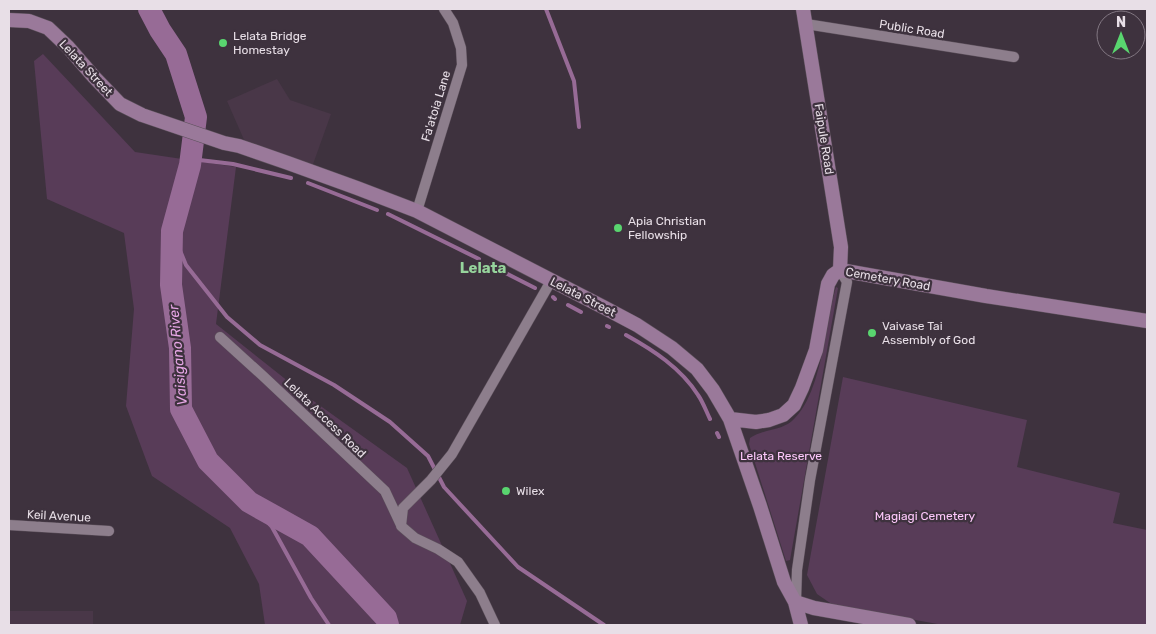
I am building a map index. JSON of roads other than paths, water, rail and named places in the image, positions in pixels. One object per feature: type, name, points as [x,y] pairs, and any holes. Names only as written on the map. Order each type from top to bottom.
[{"type":"main road","name":"Faipule Road","points":[[803,9],[841,251],[840,270]]},
{"type":"main road","name":"Lelata Street","points":[[9,20],[29,21],[48,28],[120,104],[142,115],[288,163],[417,211],[594,302],[636,325],[672,348],[697,369],[713,390],[730,419],[784,582],[796,602],[801,625]]},
{"type":"main road","name":"Cemetery Road","points":[[730,419],[756,422],[769,420],[783,415],[794,405],[816,350],[828,284],[833,275],[840,270],[986,296],[1147,321]]},
{"type":"main road","points":[[796,602],[814,608],[910,625]]},
{"type":"street","name":"Fa'atoia Lane","points":[[417,211],[462,65],[461,48],[453,23],[444,9]]},
{"type":"street","name":"Public Road","points":[[806,24],[1014,58]]},
{"type":"street","points":[[796,602],[797,570],[810,480],[847,282],[840,270]]},
{"type":"street","points":[[401,526],[404,508],[431,480],[452,454],[551,281]]},
{"type":"street","name":"Lelata Access Road","points":[[220,337],[385,492],[401,526],[415,538],[438,549],[458,562],[480,592],[495,625]]},
{"type":"street","name":"Keil Avenue","points":[[9,526],[109,531]]},
{"type":"waterway","name":"Vaisigano River","points":[[149,9],[176,54],[196,117],[190,165],[172,231],[171,285],[180,348],[181,409],[208,461],[249,502],[310,536],[386,618],[388,625]]},
{"type":"waterway","points":[[546,9],[574,81],[579,127]]},
{"type":"waterway","points":[[191,159],[233,164],[291,178]]},
{"type":"waterway","points":[[308,183],[377,210]]},
{"type":"waterway","points":[[388,214],[479,259]]},
{"type":"waterway","points":[[172,231],[186,265],[227,317],[260,345],[334,385],[390,422],[428,456],[444,487],[518,567],[604,625]]},
{"type":"waterway","points":[[490,265],[535,288]]},
{"type":"waterway","points":[[568,305],[581,312]]},
{"type":"waterway","points":[[626,335],[656,353],[675,368],[700,398],[710,419]]},
{"type":"waterway","points":[[717,433],[719,437]]},
{"type":"waterway","points":[[249,502],[272,527],[311,598],[329,625]]},
{"type":"place","name":"Lelata Bridge Homestay","points":[[223,43]]},
{"type":"place","name":"Apia Christian Fellowship","points":[[618,228]]},
{"type":"place","name":"Vaivase Tai Assembly of God","points":[[872,333]]},
{"type":"place","name":"Wilex","points":[[506,491]]},
{"type":"district","name":"Lelata","points":[[483,268]]},
{"type":"park label","name":"Lelata Reserve","points":[[781,456]]},
{"type":"park label","name":"Magiagi Cemetery","points":[[925,516]]}]
